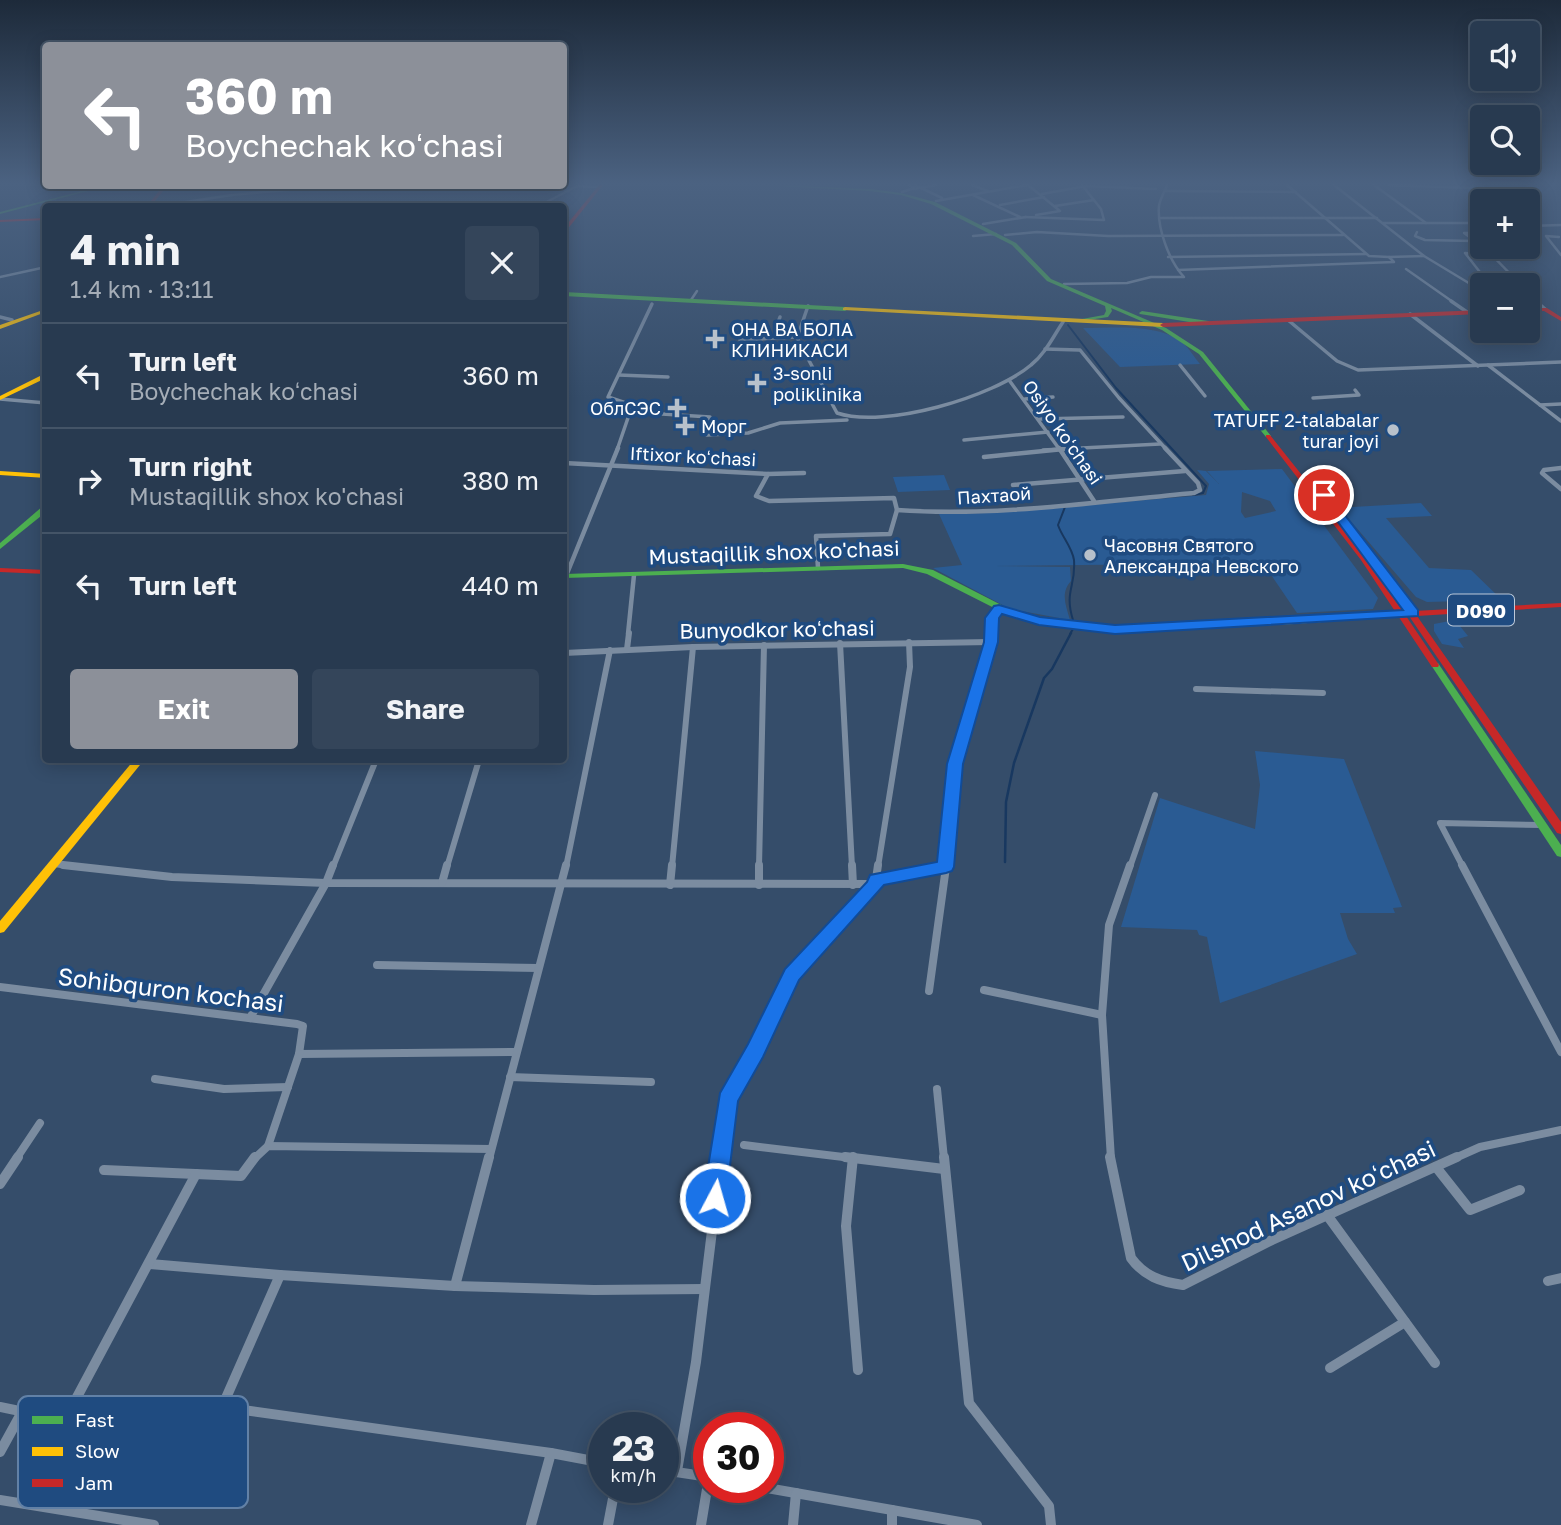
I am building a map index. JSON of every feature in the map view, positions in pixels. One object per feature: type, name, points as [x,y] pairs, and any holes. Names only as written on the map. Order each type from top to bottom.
[{"type":"main road","points":[[1028,256],[1049,280],[1159,325],[1201,354],[1328,510],[1407,614],[1561,853]]},
{"type":"main road","points":[[1031,256],[1043,269],[1064,284],[1126,309],[1193,341],[1207,353]]},
{"type":"main road","points":[[567,296],[1159,325]]},
{"type":"main road","points":[[567,296],[691,300],[1063,322],[1159,325],[1467,312]]},
{"type":"main road","points":[[1084,320],[1106,316],[1109,311],[1107,305]]},
{"type":"main road","points":[[1126,309],[1163,318],[1208,323]]},
{"type":"main road","points":[[1540,309],[1545,309],[1561,319]]},
{"type":"main road","points":[[0,326],[42,310]]},
{"type":"main road","points":[[0,326],[42,310]]},
{"type":"main road","points":[[1208,323],[1195,332],[1207,353],[1335,510],[1561,830]]},
{"type":"main road","points":[[0,399],[42,377]]},
{"type":"main road","points":[[0,475],[42,478]]},
{"type":"main road","points":[[0,547],[42,511]]},
{"type":"main road","name":"Mustaqillik shox ko'chasi","points":[[567,576],[903,566],[921,569],[999,609],[1039,621],[1115,629],[1561,605]]},
{"type":"main road","points":[[0,570],[42,572]]},
{"type":"main road","points":[[0,929],[137,763]]},
{"type":"street","points":[[1168,257],[1251,256]]},
{"type":"street","points":[[1380,256],[1418,256]]},
{"type":"street","points":[[1424,256],[1470,284]]},
{"type":"street","points":[[1467,256],[1481,273]]},
{"type":"street","points":[[1064,284],[1127,283],[1151,277],[1184,277],[1168,257]]},
{"type":"street","points":[[1178,270],[1394,262],[1389,257]]},
{"type":"street","points":[[1498,259],[1510,273]]},
{"type":"street","points":[[0,277],[42,268]]},
{"type":"street","points":[[1406,270],[1467,312]]},
{"type":"street","points":[[691,300],[697,291]]},
{"type":"street","points":[[567,571],[627,426],[630,412],[626,403],[608,397],[652,304]]},
{"type":"street","points":[[1540,304],[1545,309]]},
{"type":"street","points":[[797,337],[808,307]]},
{"type":"street","points":[[1410,314],[1478,366]]},
{"type":"street","points":[[0,317],[12,320]]},
{"type":"street","points":[[780,317],[776,328],[800,330]]},
{"type":"street","points":[[1288,320],[1337,361],[1351,369],[1561,362]]},
{"type":"street","points":[[630,412],[710,417],[707,435],[748,433],[780,423],[853,419],[905,412],[965,398],[1009,380],[1035,362],[1063,322]]},
{"type":"street","points":[[740,340],[797,337]]},
{"type":"street","points":[[797,337],[837,413],[853,419]]},
{"type":"street","points":[[1045,349],[1080,350],[1119,398],[1186,471]]},
{"type":"street","points":[[1180,365],[1205,396]]},
{"type":"street","points":[[1488,365],[1561,421]]},
{"type":"street","points":[[619,374],[668,377]]},
{"type":"street","name":"Osiyo koʻchasi","points":[[1009,380],[1040,419],[1094,501]]},
{"type":"street","points":[[1313,398],[1359,395],[1355,390]]},
{"type":"street","points":[[1025,399],[1053,397]]},
{"type":"street","points":[[0,399],[42,403]]},
{"type":"street","points":[[1540,405],[1561,404]]},
{"type":"street","points":[[1040,419],[1123,417]]},
{"type":"street","points":[[964,440],[1048,432]]},
{"type":"street","points":[[984,457],[1059,449],[1160,444]]},
{"type":"street","name":"Iftixor koʻchasi","points":[[567,463],[768,474],[756,496],[762,500],[894,498],[897,510]]},
{"type":"street","points":[[1561,468],[1542,471],[1561,489]]},
{"type":"street","points":[[1013,485],[1186,471]]},
{"type":"street","name":"Пахтаой","points":[[897,510],[940,513],[1014,510],[1199,491],[1198,483],[1186,471]]},
{"type":"street","points":[[768,474],[804,473]]},
{"type":"street","points":[[818,568],[816,536],[890,534],[897,510]]},
{"type":"street","points":[[627,649],[634,575]]},
{"type":"street","points":[[929,991],[946,867],[955,764],[991,642],[992,618],[999,609]]},
{"type":"street","points":[[679,1460],[696,1362],[727,1100],[756,1051],[792,975],[875,882],[910,667],[909,642]]},
{"type":"street","name":"Bunyodkor koʻchasi","points":[[567,653],[839,643],[991,642]]},
{"type":"street","points":[[839,643],[853,884]]},
{"type":"street","points":[[759,885],[764,645]]},
{"type":"street","points":[[670,885],[693,647]]},
{"type":"street","points":[[455,1286],[562,884],[610,650]]},
{"type":"street","points":[[1196,689],[1323,693]]},
{"type":"street","points":[[250,1018],[327,883],[375,763]]},
{"type":"street","points":[[442,883],[478,763]]},
{"type":"street","name":"Dilshod Asanov koʻchasi","points":[[1155,795],[1108,925],[1102,1015],[1110,1156],[1131,1258],[1136,1268],[1153,1278],[1183,1285],[1272,1240],[1480,1147],[1561,1130]]},
{"type":"street","points":[[1543,825],[1440,823],[1561,1052]]},
{"type":"street","points":[[53,864],[172,877],[327,883],[670,885],[853,884],[946,867]]},
{"type":"street","points":[[377,965],[538,968]]},
{"type":"street","name":"Sohibquron kochasi","points":[[0,987],[303,1026],[299,1054]]},
{"type":"street","points":[[984,990],[1102,1015]]},
{"type":"street","points":[[268,1146],[299,1054],[516,1052]]},
{"type":"street","points":[[510,1077],[651,1083]]},
{"type":"street","points":[[155,1079],[224,1089],[288,1087]]},
{"type":"street","points":[[937,1089],[969,1404],[1049,1506],[1051,1525]]},
{"type":"street","points":[[0,1184],[40,1123]]},
{"type":"street","points":[[744,1145],[944,1169]]},
{"type":"street","points":[[104,1170],[241,1176],[247,1172],[257,1153],[268,1146],[491,1149]]},
{"type":"street","points":[[853,1157],[847,1249],[858,1370]]},
{"type":"street","points":[[1436,1167],[1470,1210],[1520,1190]]},
{"type":"street","points":[[78,1396],[196,1174]]},
{"type":"street","points":[[1328,1215],[1435,1363]]},
{"type":"street","points":[[150,1264],[455,1286],[593,1290],[704,1289]]},
{"type":"street","points":[[227,1396],[280,1275]]},
{"type":"street","points":[[1548,1281],[1561,1278]]},
{"type":"street","points":[[1330,1368],[1405,1322]]},
{"type":"street","points":[[0,1407],[18,1411]]},
{"type":"street","points":[[248,1411],[588,1460]]},
{"type":"street","points":[[0,1451],[18,1419]]},
{"type":"street","points":[[531,1525],[551,1453]]},
{"type":"street","points":[[784,1491],[977,1525]]},
{"type":"street","points":[[793,1525],[796,1493]]},
{"type":"street","points":[[0,1500],[18,1503]]},
{"type":"street","points":[[608,1525],[612,1503]]},
{"type":"street","points":[[702,1525],[705,1503]]},
{"type":"street","points":[[49,1508],[153,1525]]},
{"type":"street","points":[[892,1510],[892,1525]]},
{"type":"shaded area","points":[[1083,328],[1134,328],[1160,332],[1182,342],[1200,364],[1120,367]]},
{"type":"shaded area","points":[[1282,469],[1378,598],[1373,609],[1297,613],[1263,563],[993,566],[1070,567],[1071,581],[1065,595],[1070,620],[1010,609],[933,568],[962,565],[939,514],[990,513],[1206,495],[1209,484],[1197,470],[1206,471],[1219,484],[1207,471]],"holes":[[[1242,492],[1270,501],[1276,511],[1245,518],[1241,512]]]},
{"type":"shaded area","points":[[944,475],[950,490],[898,492],[893,477]]},
{"type":"shaded area","points":[[1421,503],[1432,516],[1386,518],[1429,568],[1471,570],[1502,600],[1427,602],[1416,597],[1336,504],[1353,507]]},
{"type":"shaded area","points":[[1455,620],[1468,636],[1458,639],[1464,648],[1442,644],[1434,631],[1434,624]]},
{"type":"shaded area","points":[[1255,751],[1344,759],[1402,907],[1393,908],[1395,913],[1340,913],[1348,939],[1357,954],[1220,1003],[1207,937],[1199,935],[1197,930],[1121,927],[1160,798],[1255,829],[1260,785]]},
{"type":"waterway","points":[[1068,325],[1116,388],[1206,486],[1203,493],[1193,495]]},
{"type":"waterway","points":[[1065,507],[1058,525],[1074,560],[1070,595],[1073,620]]},
{"type":"waterway","points":[[1070,634],[1073,629]]},
{"type":"waterway","points":[[1005,862],[1006,802],[1014,763],[1044,678],[1052,669],[1071,633]]},
{"type":"traffic: fast","points":[[1026,256],[1049,280],[1164,329],[1201,353],[1268,436]]},
{"type":"traffic: fast","points":[[567,294],[845,309]]},
{"type":"traffic: fast","points":[[1084,320],[1106,316],[1109,311],[1107,305]]},
{"type":"traffic: fast","points":[[1142,313],[1208,323]]},
{"type":"traffic: fast","points":[[0,547],[42,511]]},
{"type":"traffic: fast","points":[[567,576],[903,566],[930,572],[1015,615],[1067,624]]},
{"type":"traffic: fast","points":[[1435,665],[1561,853]]},
{"type":"traffic: slow","points":[[845,309],[1163,325]]},
{"type":"traffic: slow","points":[[0,327],[42,311]]},
{"type":"traffic: slow","points":[[0,398],[42,377]]},
{"type":"traffic: slow","points":[[0,473],[42,476]]},
{"type":"traffic: slow","points":[[1067,624],[1095,629],[1294,622],[1402,614]]},
{"type":"traffic: slow","points":[[0,929],[137,763]]},
{"type":"traffic: jam","points":[[1540,309],[1545,309],[1561,319]]},
{"type":"traffic: jam","points":[[1163,325],[1470,312]]},
{"type":"traffic: jam","points":[[1268,436],[1364,559],[1435,665]]},
{"type":"traffic: jam","points":[[1378,565],[1561,830]]},
{"type":"traffic: jam","points":[[0,570],[42,572]]},
{"type":"traffic: jam","points":[[1403,614],[1561,605]]},
{"type":"place","name":"ОНА ВА БОЛА КЛИНИКАСИ","points":[[715,339]]},
{"type":"place","name":"3-sonli poliklinika","points":[[757,383]]},
{"type":"place","name":"ОблСЭС","points":[[677,408]]},
{"type":"place","name":"Морг","points":[[685,426]]},
{"type":"place","name":"TATUFF 2-talabalar turar joyi","points":[[1393,430]]},
{"type":"place","name":"Часовня Святого Александра Невского","points":[[1090,555]]},
{"type":"route","points":[[715,1198],[727,1100],[756,1051],[792,975],[876,880],[946,867],[955,764],[991,642],[992,618],[999,609],[1039,621],[1095,629],[1294,622],[1413,613],[1324,495]]}]
